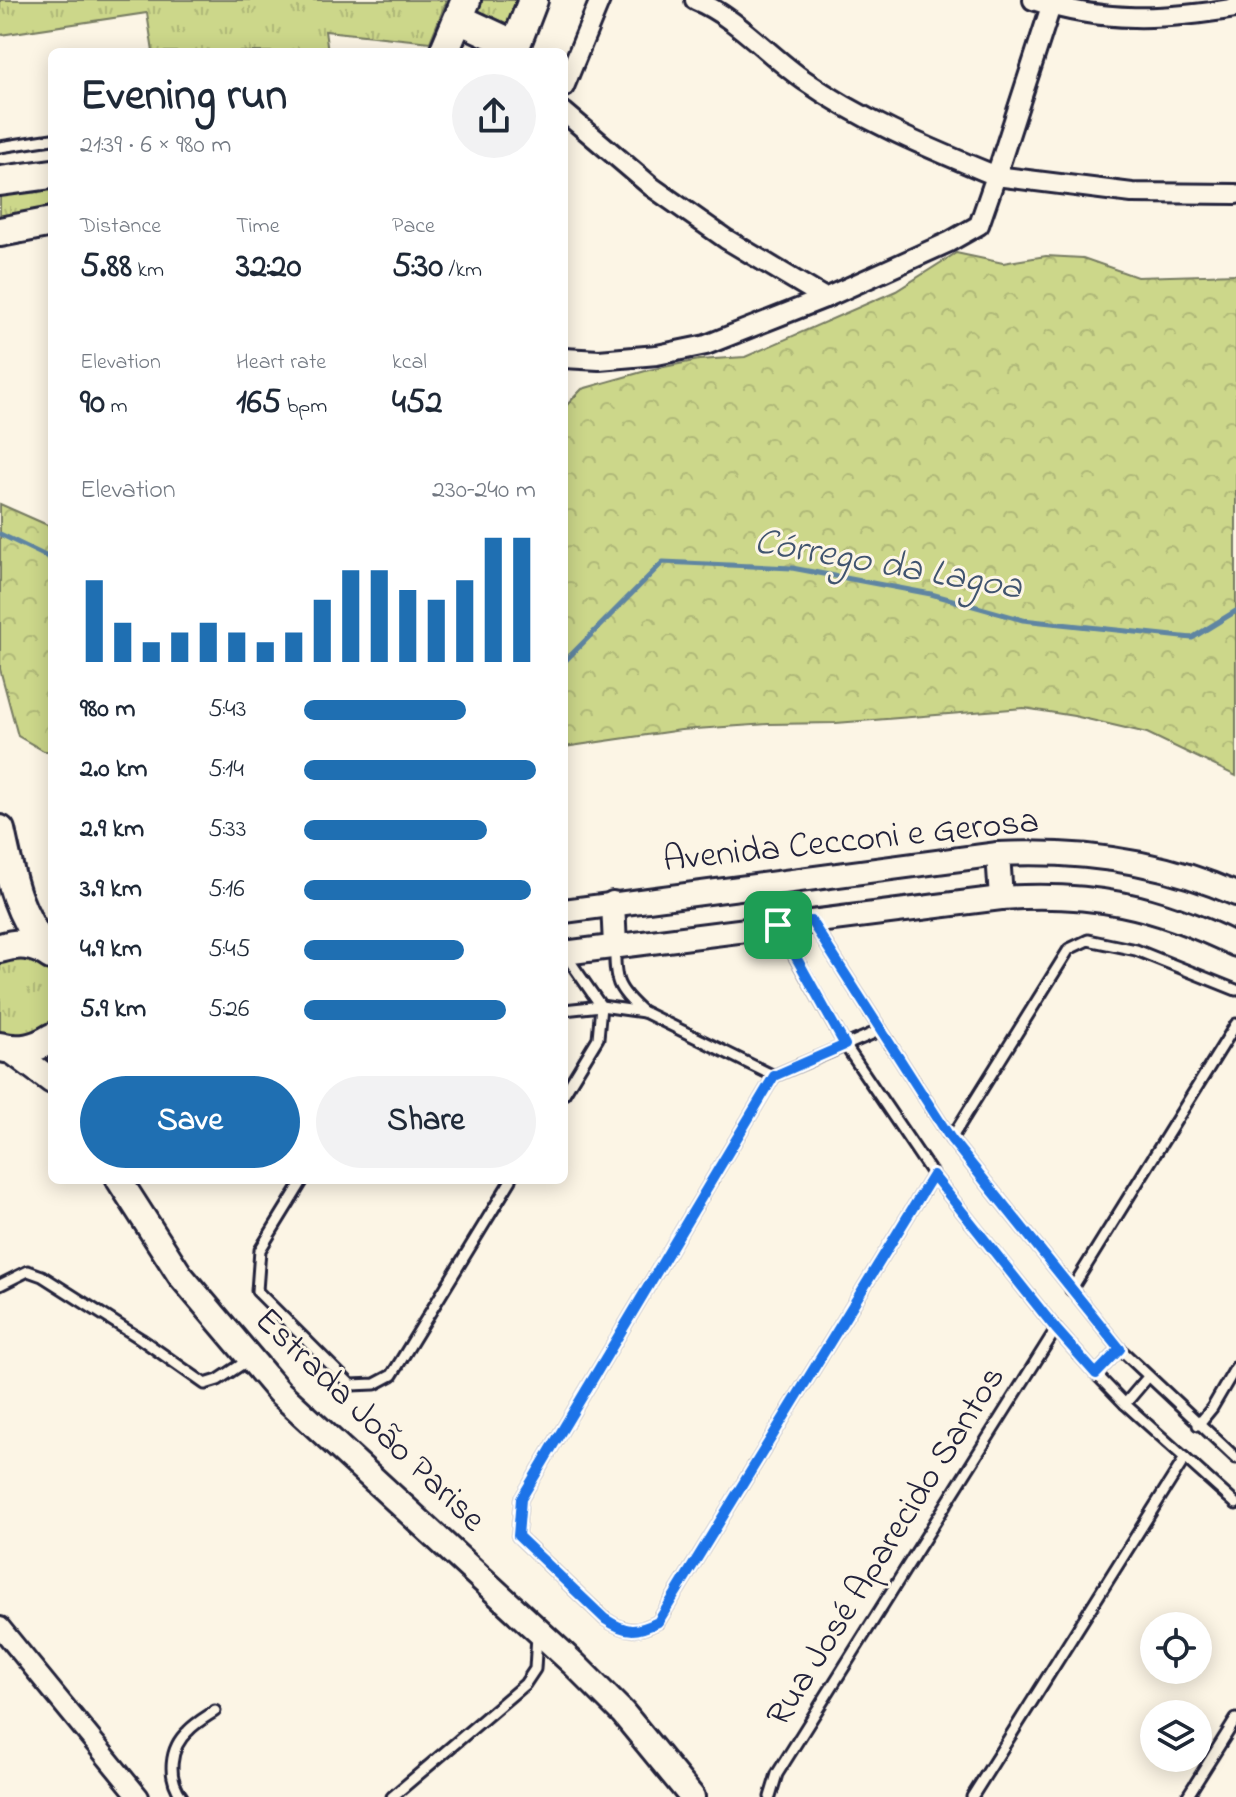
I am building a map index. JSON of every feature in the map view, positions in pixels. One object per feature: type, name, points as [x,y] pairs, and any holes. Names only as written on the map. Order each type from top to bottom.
[{"type":"main road","points":[[513,48],[533,0]]},
{"type":"main road","points":[[446,48],[463,9],[509,48]]},
{"type":"main road","points":[[0,181],[48,175]]},
{"type":"main road","points":[[0,232],[48,223]]},
{"type":"main road","points":[[0,830],[14,894],[26,922],[48,953]]},
{"type":"main road","points":[[0,948],[14,943],[25,944],[48,953]]},
{"type":"main road","points":[[4,1048],[32,1049],[48,1040]]},
{"type":"main road","points":[[4,1048],[48,1078]]},
{"type":"main road","name":"Estrada João Parise","points":[[122,1184],[180,1275],[279,1392],[623,1713],[692,1797]]},
{"type":"street","points":[[568,77],[600,0]]},
{"type":"street","points":[[695,0],[728,19],[802,79],[843,106],[891,133],[996,176],[1132,193],[1236,194]]},
{"type":"street","points":[[568,358],[599,360],[657,355],[706,345],[825,298],[949,242],[979,225],[1046,2],[1102,16],[1149,19],[1236,8]]},
{"type":"street","points":[[568,115],[652,187],[726,239],[825,298]]},
{"type":"street","name":"Avenida Cecconi e Gerosa","points":[[568,910],[998,854],[1034,852],[1093,855],[1204,880],[1236,894]]},
{"type":"street","points":[[998,854],[1001,898]]},
{"type":"street","name":"Avenida Cecconi e Gerosa","points":[[568,952],[1038,895],[1132,905],[1189,922],[1236,945]]},
{"type":"street","points":[[613,903],[615,946]]},
{"type":"street","points":[[0,1627],[139,1797]]},
{"type":"lane","points":[[0,147],[48,140]]},
{"type":"lane","points":[[811,921],[951,1139],[1120,1349],[1236,1458]]},
{"type":"lane","points":[[778,925],[845,1045],[933,1175],[1056,1329],[1096,1374],[1236,1504]]},
{"type":"lane","points":[[951,1139],[1069,949],[1088,940],[1136,950],[1236,990]]},
{"type":"lane","points":[[615,946],[614,971],[623,995],[644,1012],[774,1076]]},
{"type":"lane","points":[[568,959],[601,1006],[598,1038],[568,1087]]},
{"type":"lane","points":[[568,1010],[601,1006],[644,1012]]},
{"type":"lane","points":[[1071,1290],[1236,1024]]},
{"type":"lane","points":[[881,1030],[774,1076],[521,1499],[518,1536],[605,1619],[617,1627],[639,1631],[658,1622],[933,1175]]},
{"type":"lane","points":[[301,1184],[260,1250],[257,1291],[351,1385],[375,1384],[392,1375],[509,1184]]},
{"type":"lane","points":[[0,1285],[28,1271],[42,1276],[205,1384],[218,1380],[250,1359]]},
{"type":"lane","name":"Rua José Aparecido Santos","points":[[770,1797],[777,1774],[1056,1329]]},
{"type":"lane","points":[[1096,1374],[1120,1349]]},
{"type":"lane","points":[[1198,1425],[1236,1367]]},
{"type":"lane","points":[[1125,1404],[1148,1377]]},
{"type":"lane","points":[[972,1797],[1185,1458]]},
{"type":"lane","points":[[392,1797],[525,1684],[535,1669],[537,1632]]},
{"type":"lane","points":[[182,1797],[174,1787],[171,1761],[185,1732],[215,1711]]},
{"type":"lane","points":[[1187,1797],[1236,1719]]},
{"type":"green space","points":[[0,0],[447,0],[430,42],[325,31],[327,48],[152,48],[147,13],[0,35]]},
{"type":"green space","points":[[475,0],[522,0],[510,23],[504,26],[477,16]]},
{"type":"green space","points":[[48,187],[48,211],[0,219],[0,193]]},
{"type":"green space","points":[[956,253],[1003,263],[1046,256],[1083,258],[1137,277],[1236,274],[1236,776],[1147,733],[1024,708],[836,723],[681,730],[568,746],[568,404],[582,389],[649,370],[699,360],[745,357],[896,291]]},
{"type":"green space","points":[[0,504],[48,525],[48,751],[18,736],[0,669]]},
{"type":"green space","points":[[19,954],[48,969],[48,1024],[41,1030],[22,1036],[0,1031],[0,959]]},
{"type":"waterway","name":"Córrego da Lagoa","points":[[0,534],[48,557]]},
{"type":"waterway","name":"Córrego da Lagoa","points":[[568,658],[663,562],[792,568],[931,594],[1023,620],[1192,638],[1236,611]]},
{"type":"route","points":[[811,921],[951,1139],[1120,1349],[1096,1374],[1056,1329],[933,1175],[658,1622],[639,1631],[617,1627],[518,1536],[521,1499],[774,1076],[845,1045],[778,925],[811,921]]}]
